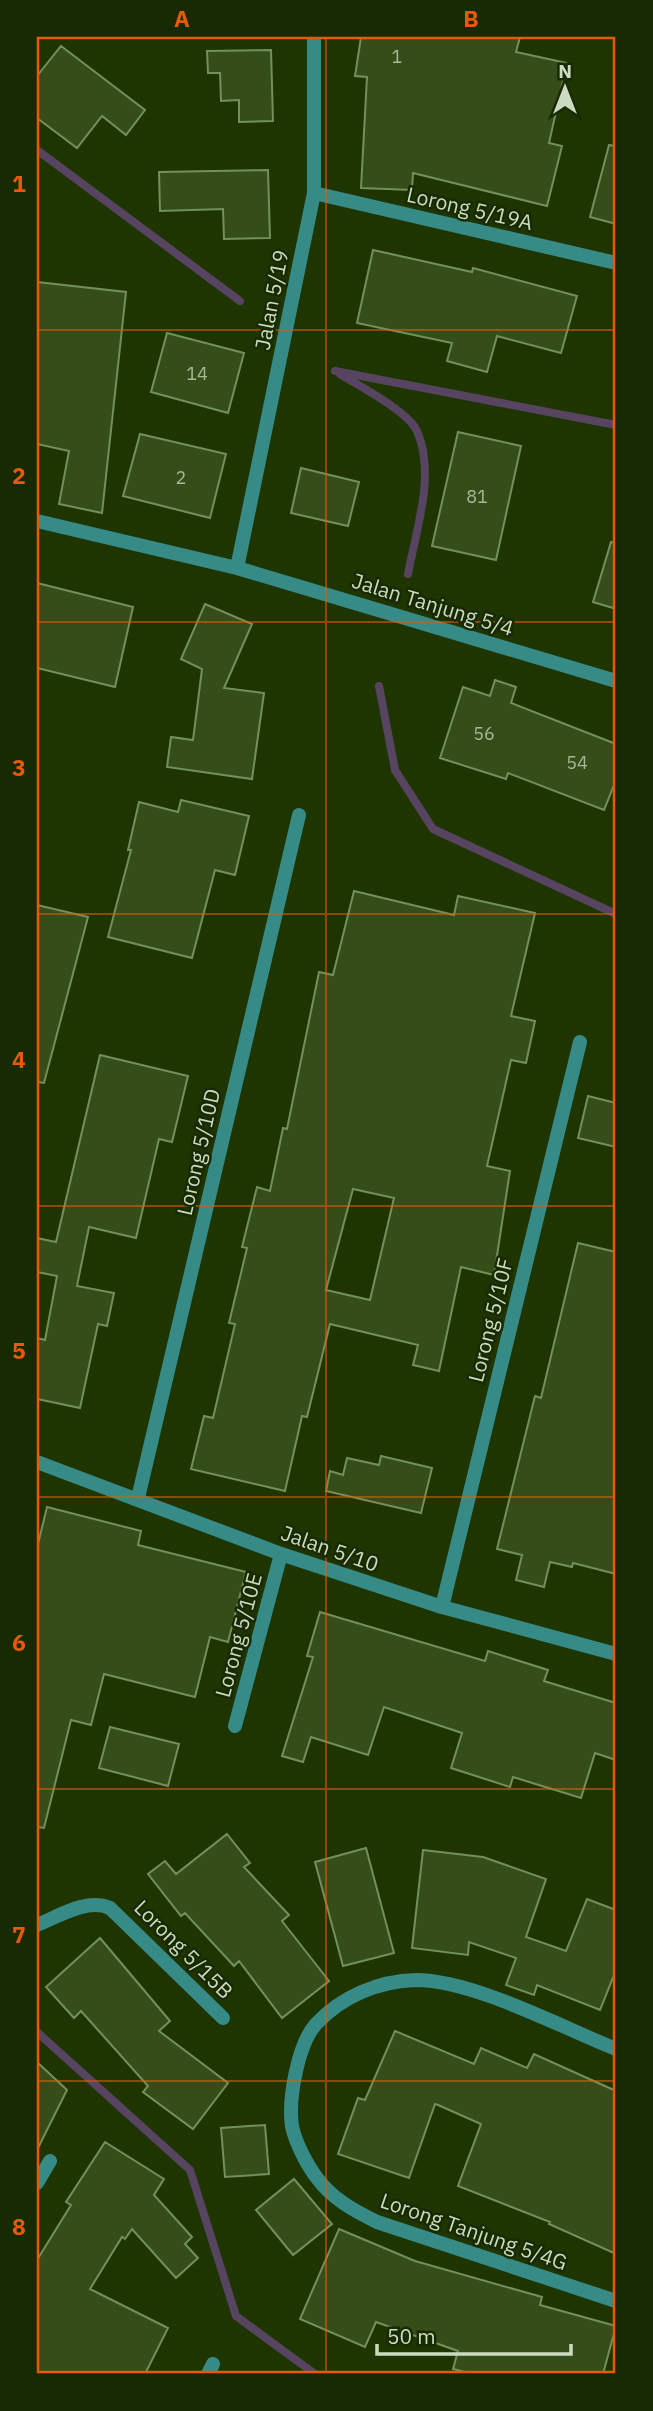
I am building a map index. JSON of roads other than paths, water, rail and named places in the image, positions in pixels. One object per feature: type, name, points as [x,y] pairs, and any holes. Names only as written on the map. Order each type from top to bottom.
[{"type":"street","name":"Jalan 5/19","points":[[237,568],[314,194],[314,37]]},
{"type":"street","name":"Lorong 5/19A","points":[[314,194],[616,263]]},
{"type":"street","name":"Jalan Tanjung 5/4","points":[[37,521],[237,568],[616,681]]},
{"type":"street","name":"Lorong 5/10D","points":[[138,1498],[299,815]]},
{"type":"street","name":"Lorong 5/10F","points":[[442,1607],[580,1042]]},
{"type":"street","name":"Jalan 5/10","points":[[37,1462],[281,1554],[442,1607],[616,1654]]},
{"type":"street","name":"Lorong 5/10E","points":[[235,1726],[281,1554]]},
{"type":"street","name":"Lorong 5/15B","points":[[37,1925],[83,1907],[97,1904],[110,1908],[223,2018]]},
{"type":"street","name":"Lorong Tanjung 5/4G","points":[[616,2049],[457,1984],[416,1980],[374,1985],[342,2003],[315,2025],[303,2049],[291,2100],[292,2127],[308,2163],[318,2180],[352,2210],[377,2222],[616,2301]]},
{"type":"street","points":[[37,2183],[50,2161]]},
{"type":"waterway","points":[[37,150],[240,301]]},
{"type":"waterway","points":[[335,371],[616,425]]},
{"type":"waterway","points":[[340,374],[394,407],[417,431],[425,465],[425,484],[408,574]]},
{"type":"waterway","points":[[379,686],[395,770],[433,829],[616,914]]},
{"type":"waterway","points":[[37,2032],[190,2170],[236,2316],[315,2374]]}]
